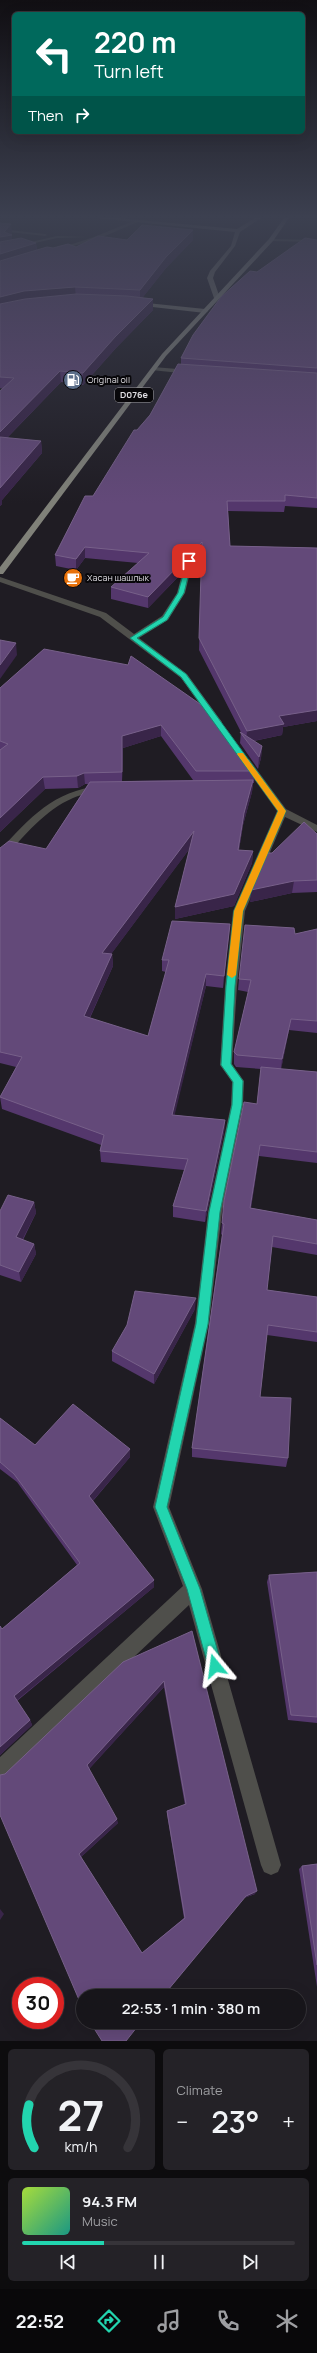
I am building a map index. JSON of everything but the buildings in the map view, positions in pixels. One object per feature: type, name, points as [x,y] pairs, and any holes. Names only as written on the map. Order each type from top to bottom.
[{"type":"main road","name":"D076e","points":[[0,572],[164,355],[203,313]]},
{"type":"street","points":[[153,370],[200,373]]},
{"type":"street","points":[[133,638],[165,618],[181,593],[189,561]]},
{"type":"street","points":[[0,580],[103,615],[184,676],[224,731]]},
{"type":"street","points":[[242,756],[282,811],[317,829]]},
{"type":"street","points":[[249,787],[265,787]]},
{"type":"street","points":[[0,856],[50,805],[85,789],[108,789]]},
{"type":"street","points":[[271,1865],[193,1589],[161,1507],[202,1324],[215,1212],[237,1105],[238,1081],[226,1065],[230,986],[239,911],[282,811]]},
{"type":"street","points":[[0,1770],[193,1589]]},
{"type":"slow traffic","points":[[232,975],[239,911],[282,811],[241,754]]},
{"type":"place","name":"Original oil","points":[[73,380]]},
{"type":"place","name":"Хасан шашлык","points":[[73,578]]},
{"type":"route","points":[[189,561],[181,593],[165,618],[133,638],[184,676],[282,811],[239,911],[230,986],[226,1065],[238,1081],[237,1105],[215,1212],[202,1324],[161,1507],[193,1589],[215,1666]]}]
